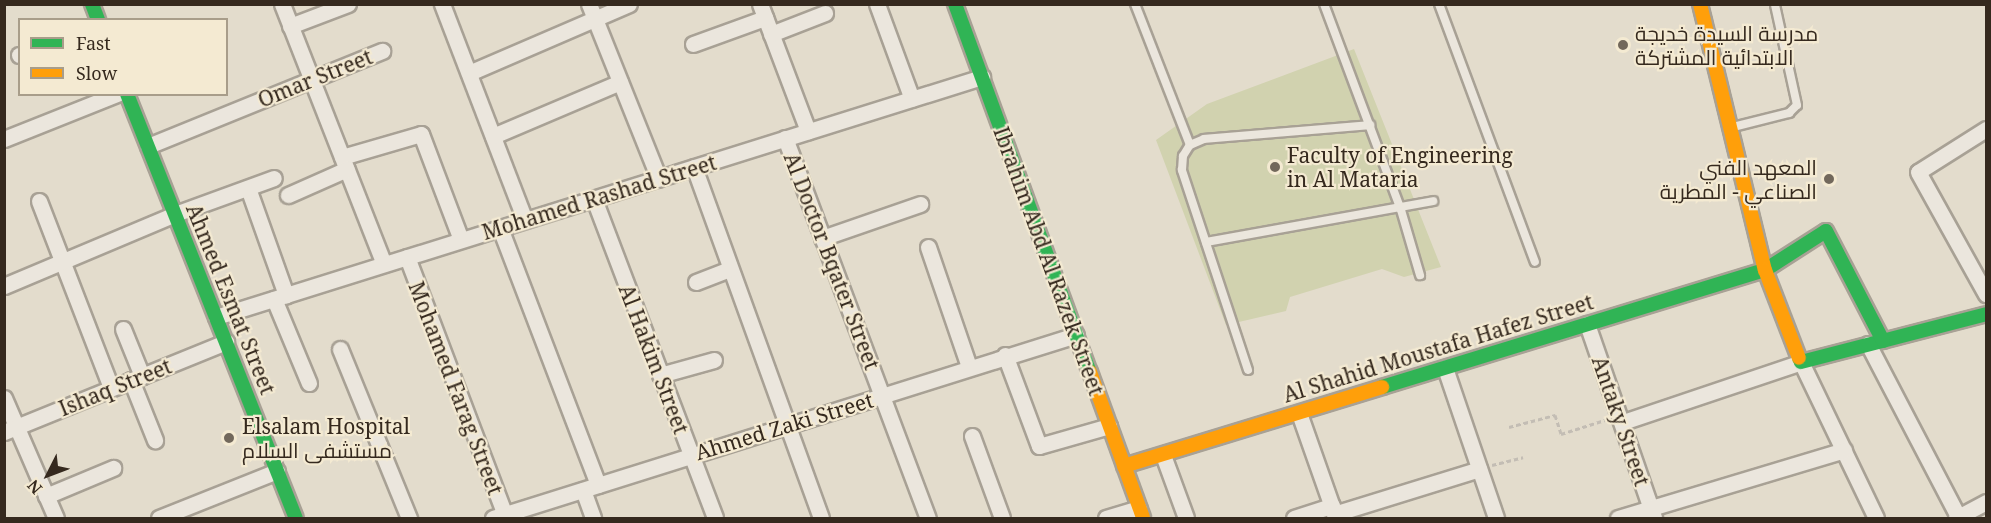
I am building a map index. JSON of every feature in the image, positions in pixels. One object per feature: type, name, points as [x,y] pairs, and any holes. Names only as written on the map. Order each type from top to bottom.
[{"type":"street","points":[[282,4],[384,264]]},
{"type":"street","points":[[290,26],[348,4]]},
{"type":"street","points":[[442,4],[525,220]]},
{"type":"street","points":[[469,73],[592,12],[629,4]]},
{"type":"street","points":[[877,4],[912,99]]},
{"type":"street","name":"Ibrahim Abd Al Razek Street","points":[[955,4],[1141,513]]},
{"type":"street","points":[[1700,4],[1765,270],[1801,362],[1876,519]]},
{"type":"street","points":[[693,44],[762,11],[808,132]]},
{"type":"street","points":[[592,12],[658,178]]},
{"type":"street","points":[[771,34],[825,14]]},
{"type":"street","name":"Omar Street","points":[[148,146],[382,51]]},
{"type":"street","name":"Mohamed Rashad Street","points":[[216,317],[982,77]]},
{"type":"street","points":[[493,136],[620,82]]},
{"type":"street","points":[[5,136],[112,96]]},
{"type":"street","name":"Ahmed Esmat Street","points":[[128,96],[296,519]]},
{"type":"street","points":[[1986,129],[1918,172],[1986,294]]},
{"type":"street","points":[[288,195],[344,163],[421,134],[461,240]]},
{"type":"street","name":"Al Doctor Bqater Street","points":[[785,138],[884,395],[928,519]]},
{"type":"street","points":[[694,167],[784,426],[821,519]]},
{"type":"street","points":[[4,286],[175,214],[274,178]]},
{"type":"street","points":[[248,188],[280,297],[309,383]]},
{"type":"street","name":"Al Hakim Street","points":[[594,199],[715,519]]},
{"type":"street","points":[[39,201],[111,388]]},
{"type":"street","points":[[822,238],[920,204]]},
{"type":"street","points":[[500,228],[598,485]]},
{"type":"street","name":"Al Shahid Moustafa Hafez Street","points":[[1124,466],[1765,270],[1826,231],[1883,341]]},
{"type":"street","points":[[928,247],[969,367]]},
{"type":"street","name":"Mohamed Farag Street","points":[[407,257],[501,517]]},
{"type":"street","points":[[696,282],[730,269]]},
{"type":"street","points":[[1622,419],[1801,362],[1986,314]]},
{"type":"street","name":"Antaky Street","points":[[1587,324],[1622,419],[1653,514]]},
{"type":"street","points":[[123,329],[155,440]]},
{"type":"street","name":"Ahmed Zaki Street","points":[[501,517],[1076,335]]},
{"type":"street","name":"Ishaq Street","points":[[10,429],[226,342]]},
{"type":"street","points":[[1868,345],[1958,518],[1986,502]]},
{"type":"street","points":[[340,349],[409,519]]},
{"type":"street","points":[[1005,356],[1039,447],[1109,426]]},
{"type":"street","points":[[660,375],[714,360]]},
{"type":"street","points":[[1445,368],[1496,519]]},
{"type":"street","points":[[4,398],[10,429],[56,519]]},
{"type":"street","points":[[1299,413],[1334,513]]},
{"type":"street","points":[[972,436],[1002,519]]},
{"type":"street","points":[[1618,519],[1653,514],[1844,450]]},
{"type":"street","points":[[1163,455],[1186,519]]},
{"type":"street","points":[[46,496],[113,468]]},
{"type":"street","points":[[1294,519],[1334,513],[1479,469]]},
{"type":"street","points":[[159,519],[277,471]]},
{"type":"street","points":[[583,490],[593,519]]},
{"type":"street","points":[[1106,519],[1141,513]]},
{"type":"lane","points":[[1135,4],[1191,145]]},
{"type":"lane","points":[[1324,4],[1401,210],[1420,275]]},
{"type":"lane","points":[[1439,4],[1535,262]]},
{"type":"lane","points":[[1730,128],[1789,113],[1797,105],[1775,5]]},
{"type":"lane","points":[[1248,370],[1182,170],[1183,156],[1191,145],[1204,139],[1370,125]]},
{"type":"lane","points":[[1206,242],[1401,210],[1433,201]]},
{"type":"path","points":[[1509,428],[1555,415],[1561,434],[1622,419]]},
{"type":"path","points":[[1479,469],[1522,457]]},
{"type":"green space","points":[[1354,49],[1441,267],[1404,277],[1382,269],[1290,297],[1286,311],[1226,325],[1156,140],[1207,104]]},
{"type":"traffic: fast","points":[[92,4],[97,18]]},
{"type":"traffic: fast","points":[[955,4],[1090,372]]},
{"type":"traffic: fast","points":[[128,96],[296,518]]},
{"type":"traffic: fast","points":[[1382,387],[1765,270],[1826,231],[1883,341]]},
{"type":"traffic: fast","points":[[1799,358],[1801,362],[1986,314]]},
{"type":"traffic: slow","points":[[1700,4],[1765,270],[1799,358]]},
{"type":"traffic: slow","points":[[1090,372],[1143,518]]},
{"type":"traffic: slow","points":[[1124,466],[1382,387]]},
{"type":"place","name":"مدرسة السيدة خديجة الابتدائية المشتركة","points":[[1623,45]]},
{"type":"place","name":"Faculty of Engineering in Al Mataria","points":[[1275,167]]},
{"type":"place","name":"المعهد الفني الصناعي - المطرية","points":[[1829,179]]},
{"type":"place","name":"Elsalam Hospital مستشفى السلام","points":[[229,438]]}]
